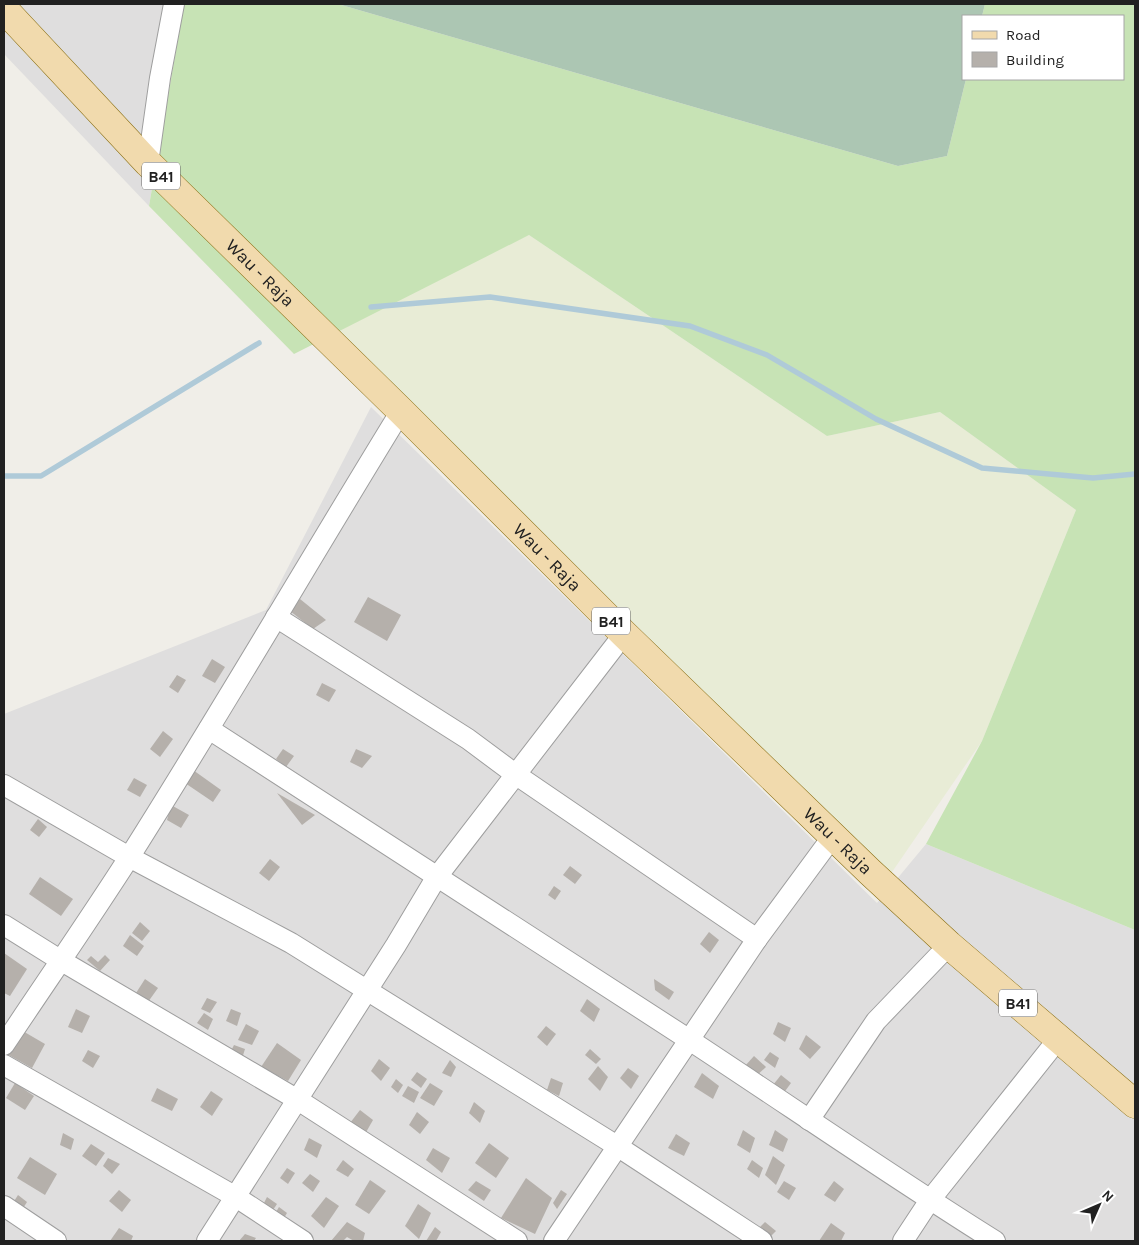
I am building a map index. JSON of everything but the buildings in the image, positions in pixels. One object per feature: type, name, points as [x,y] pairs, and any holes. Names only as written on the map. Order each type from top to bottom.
[{"type":"main road","name":"Wau - Raja","points":[[4,9],[148,163],[401,411],[624,634],[902,903],[1135,1104]]},
{"type":"street","points":[[148,163],[160,78],[174,4]]},
{"type":"street","points":[[4,1045],[129,858],[401,411]]},
{"type":"street","points":[[276,617],[468,739],[515,774],[756,939]]},
{"type":"street","points":[[207,1241],[367,992],[436,878],[624,634]]},
{"type":"street","points":[[209,729],[995,1241]]},
{"type":"street","points":[[4,785],[129,858],[291,944],[618,1146],[762,1241]]},
{"type":"street","points":[[554,1241],[756,939],[833,836]]},
{"type":"street","points":[[4,925],[298,1100],[517,1241]]},
{"type":"street","points":[[809,1120],[876,1021],[949,945]]},
{"type":"street","points":[[903,1241],[930,1200],[1059,1038]]},
{"type":"street","points":[[4,1065],[236,1197],[303,1241]]},
{"type":"street","points":[[4,1206],[56,1241]]},
{"type":"shaded area","points":[[4,4],[184,4],[149,206],[4,54]]},
{"type":"shaded area","points":[[371,407],[877,903],[926,844],[1135,930],[1135,1241],[4,1241],[4,714],[266,610]]},
{"type":"green space","points":[[184,4],[338,4],[898,166],[947,156],[966,80],[1124,80],[1124,15],[982,15],[985,4],[1135,4],[1135,930],[926,844],[982,741],[1076,510],[940,412],[827,436],[529,235],[294,354],[149,206]]},
{"type":"green space","points":[[338,4],[985,4],[982,15],[962,15],[962,80],[966,80],[947,156],[898,166]]},
{"type":"green space","points":[[529,235],[827,436],[940,412],[1076,510],[982,741],[890,875],[337,331],[422,285]]},
{"type":"waterway","points":[[371,307],[490,297],[690,326],[767,355],[876,419],[982,468],[1093,478],[1135,474]]},
{"type":"waterway","points":[[4,476],[41,476],[259,343]]}]
